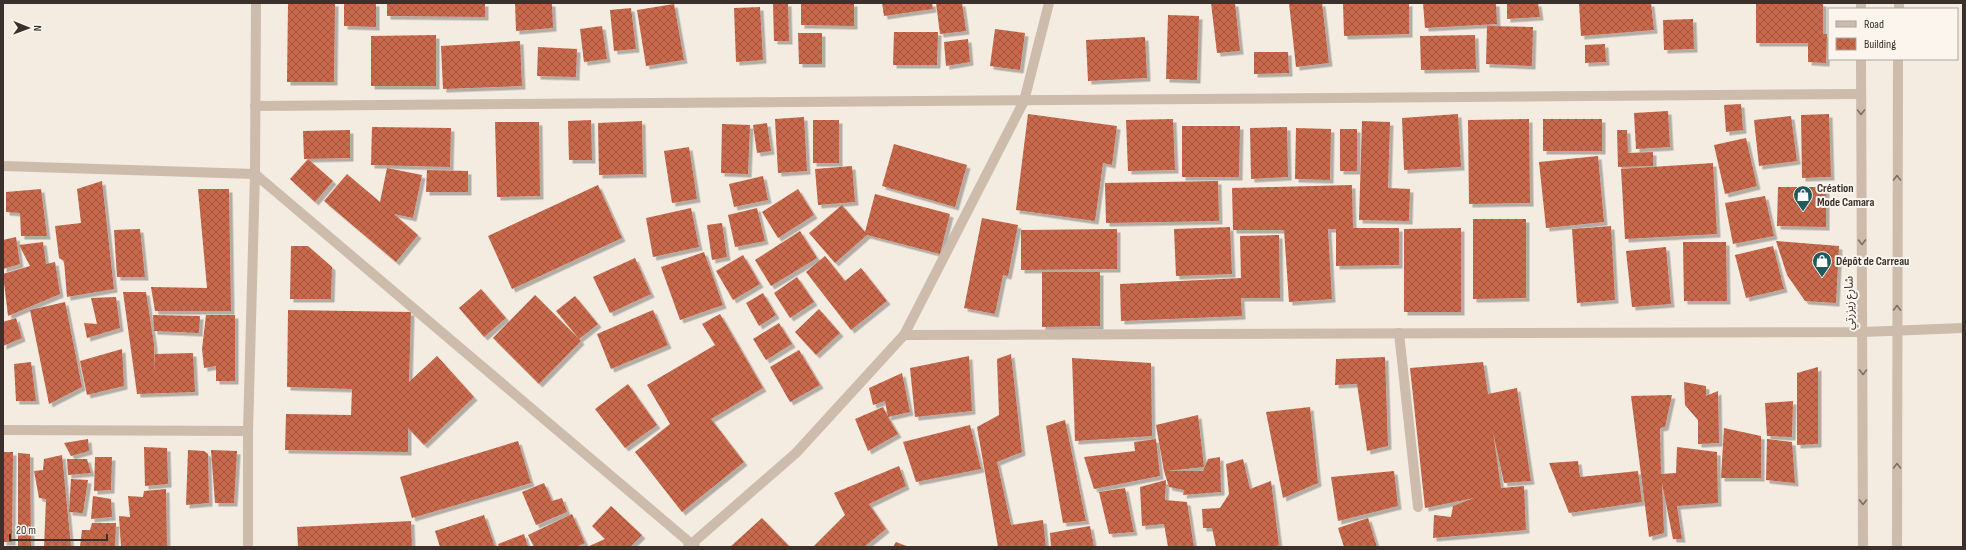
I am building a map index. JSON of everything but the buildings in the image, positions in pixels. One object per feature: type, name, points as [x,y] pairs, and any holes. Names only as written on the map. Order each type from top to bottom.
[{"type":"street","points":[[248,547],[248,431],[255,174],[256,3]]},
{"type":"street","points":[[3,166],[255,174],[692,546],[796,452],[904,334],[1024,101],[1049,3]]},
{"type":"street","name":"شارع زيزرتي","points":[[1861,60],[1863,547]]},
{"type":"street","points":[[1897,547],[1896,330],[1898,60]]},
{"type":"street","points":[[255,106],[1860,94]]},
{"type":"street","points":[[904,334],[1863,332],[1963,328]]},
{"type":"street","points":[[1399,333],[1418,507]]},
{"type":"street","points":[[3,430],[248,431]]},
{"type":"place","name":"Création Mode Camara","points":[[1803,212]]},
{"type":"place","name":"Dépôt de Carreau","points":[[1822,278]]}]
